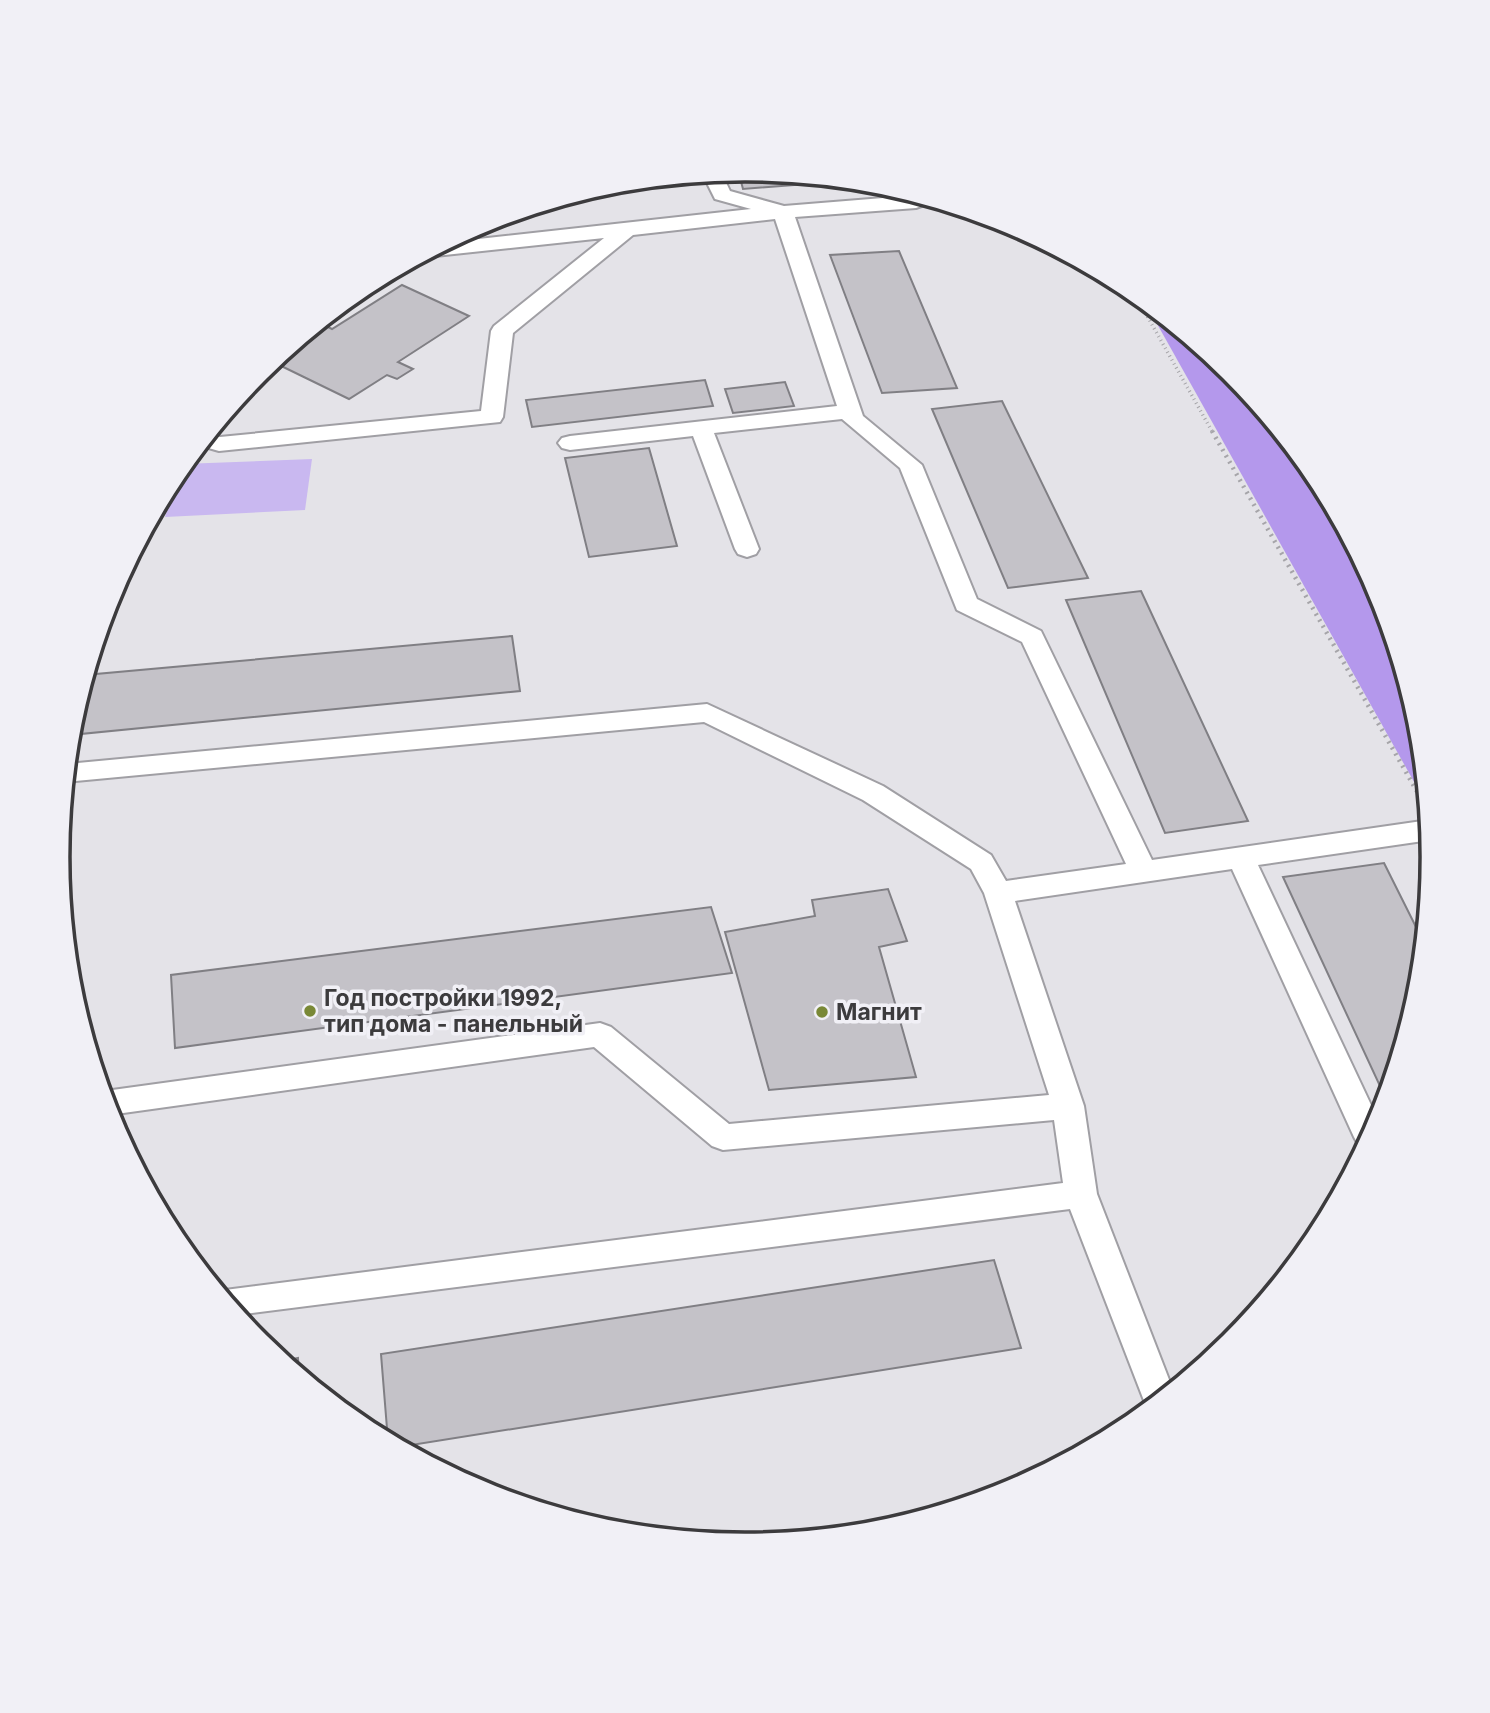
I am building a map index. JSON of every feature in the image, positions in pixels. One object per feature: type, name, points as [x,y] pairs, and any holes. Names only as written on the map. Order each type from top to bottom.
[{"type":"lane","points":[[716,182],[722,195],[783,212]]},
{"type":"lane","points":[[452,248],[783,212],[910,202]]},
{"type":"lane","points":[[783,212],[853,419],[910,465],[966,604],[1032,637],[1144,872]]},
{"type":"lane","points":[[212,442],[219,444],[492,417],[502,331],[626,230]]},
{"type":"lane","points":[[570,443],[850,411]]},
{"type":"lane","points":[[701,428],[747,549]]},
{"type":"lane","points":[[75,773],[707,713],[873,793],[981,862],[998,893],[1068,1106],[1081,1194],[1156,1392]]},
{"type":"lane","points":[[998,893],[1419,832]]},
{"type":"lane","points":[[1241,858],[1364,1125]]},
{"type":"lane","points":[[116,1101],[600,1035],[723,1137],[1068,1106]]},
{"type":"lane","points":[[237,1301],[1081,1194]]},
{"type":"path","points":[[1146,314],[1417,791]]},
{"type":"shaded area","points":[[1155,320],[1190,349],[1252,411],[1281,446],[1330,519],[1369,598],[1384,640],[1407,725],[1416,785]]},
{"type":"shaded area","points":[[312,459],[305,510],[165,517],[169,505],[197,463]]},
{"type":"building","points":[[741,181],[803,184],[743,189]]},
{"type":"building","points":[[899,251],[957,388],[882,393],[830,255]]},
{"type":"building","points":[[402,285],[469,316],[398,362],[413,369],[397,379],[387,375],[349,399],[282,366],[327,327],[332,329]]},
{"type":"building","points":[[705,380],[713,406],[532,427],[526,400]]},
{"type":"building","points":[[785,382],[794,406],[733,413],[725,389]]},
{"type":"building","points":[[1002,401],[1088,578],[1008,588],[932,409]]},
{"type":"building","points":[[649,448],[677,546],[589,557],[565,458]]},
{"type":"building","points":[[1141,591],[1248,821],[1165,833],[1066,600]]},
{"type":"building","points":[[512,636],[520,691],[82,734],[95,674]]},
{"type":"building","points":[[1384,863],[1416,927],[1407,988],[1380,1085],[1283,877]]},
{"type":"building","name":"Магнит","points":[[888,889],[907,941],[879,947],[916,1077],[769,1090],[725,932],[815,916],[812,900]]},
{"type":"building","name":"Год постройки 1992, тип дома - панельный","points":[[711,907],[732,973],[175,1048],[171,975]]},
{"type":"building","points":[[994,1260],[1021,1348],[414,1445],[387,1429],[381,1354]]},
{"type":"place","name":"Год постройки 1992, тип дома - панельный","points":[[310,1011]]},
{"type":"place","name":"Магнит","points":[[822,1012]]}]
